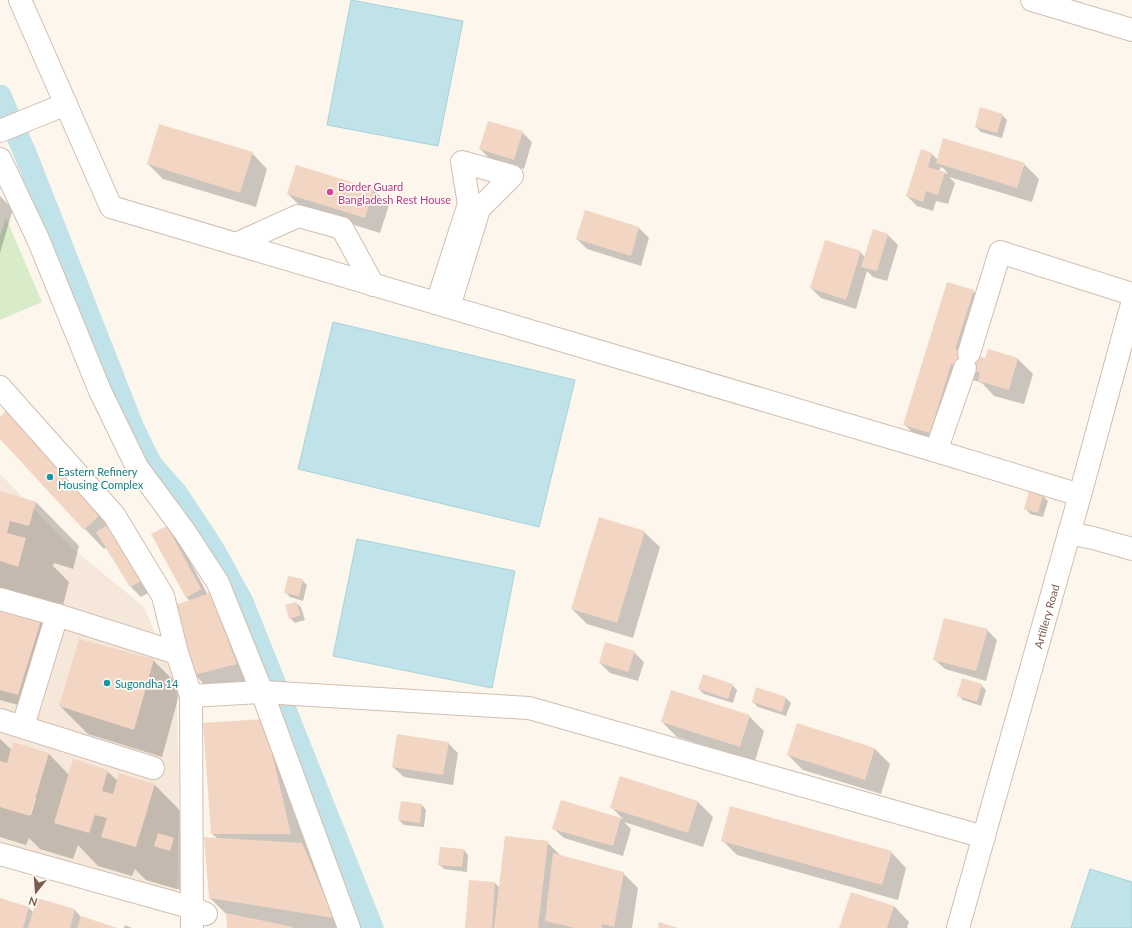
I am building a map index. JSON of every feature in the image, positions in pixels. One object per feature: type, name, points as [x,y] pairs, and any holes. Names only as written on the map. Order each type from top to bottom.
[{"type":"street","points":[[20,0],[111,207],[1080,495]]},
{"type":"street","points":[[1032,0],[1132,30]]},
{"type":"street","points":[[0,131],[66,104]]},
{"type":"street","points":[[0,158],[38,239],[100,391],[137,467],[185,532],[218,583],[263,692],[349,928]]},
{"type":"street","points":[[462,162],[512,176],[479,208],[443,305],[469,204],[462,162]]},
{"type":"street","points":[[236,244],[298,216],[342,228],[373,285]]},
{"type":"street","points":[[936,451],[967,361],[1000,252],[1132,294]]},
{"type":"street","name":"Artillery Road","points":[[958,928],[1080,495],[1132,304]]},
{"type":"street","points":[[2,392],[114,515],[163,596],[177,653],[192,696],[192,918]]},
{"type":"street","points":[[1069,533],[1132,549]]},
{"type":"street","points":[[0,599],[57,615],[177,653]]},
{"type":"street","points":[[23,726],[57,615]]},
{"type":"street","points":[[192,696],[263,692],[529,708],[984,837]]},
{"type":"street","points":[[0,720],[153,768]]},
{"type":"street","points":[[0,854],[192,918],[206,914],[206,928]]},
{"type":"shaded area","points":[[0,474],[72,548],[144,607],[176,684],[179,779],[177,895],[0,843]]},
{"type":"green space","points":[[6,218],[42,302],[0,320],[0,236]]},
{"type":"water","points":[[351,0],[463,21],[438,146],[327,125]]},
{"type":"water","points":[[333,322],[575,380],[539,527],[298,469]]},
{"type":"water","points":[[357,539],[515,571],[492,688],[333,656]]},
{"type":"water","points":[[1090,869],[1132,882],[1132,928],[1071,928]]},
{"type":"building","points":[[980,107],[1003,114],[997,133],[975,127]]},
{"type":"building","points":[[488,121],[523,131],[514,160],[479,149]]},
{"type":"building","points":[[159,124],[253,152],[240,193],[147,164]]},
{"type":"building","points":[[943,138],[1025,163],[1017,188],[936,163]]},
{"type":"building","points":[[921,149],[932,153],[928,167],[945,172],[938,195],[926,191],[923,202],[906,196]]},
{"type":"building","name":"Border Guard Bangladesh Rest House","points":[[296,165],[374,189],[365,218],[287,194]]},
{"type":"building","points":[[585,210],[639,227],[631,256],[576,239]]},
{"type":"building","points":[[873,229],[888,234],[877,271],[861,267]]},
{"type":"building","points":[[825,240],[861,251],[846,300],[810,288]]},
{"type":"building","points":[[947,282],[974,290],[955,349],[985,358],[988,349],[1018,358],[1009,390],[978,381],[980,373],[951,364],[930,433],[903,425]]},
{"type":"building","name":"Eastern Refinery Housing Complex","points":[[6,411],[101,514],[84,530],[0,439],[0,417]]},
{"type":"building","points":[[0,491],[36,502],[29,526],[10,521],[7,533],[26,538],[18,567],[0,561]]},
{"type":"building","points":[[1029,491],[1043,495],[1038,513],[1024,509]]},
{"type":"building","points":[[599,517],[645,531],[617,623],[571,609]]},
{"type":"building","points":[[111,523],[145,579],[130,587],[96,532]]},
{"type":"building","points":[[167,526],[201,589],[186,598],[151,534]]},
{"type":"building","points":[[288,576],[303,579],[299,596],[284,593]]},
{"type":"building","points":[[210,593],[237,664],[194,675],[175,605]]},
{"type":"building","points":[[296,602],[301,615],[289,619],[285,605]]},
{"type":"building","points":[[0,606],[42,617],[18,695],[0,690]]},
{"type":"building","points":[[944,618],[988,629],[976,671],[933,660]]},
{"type":"building","name":"Sugondha 14","points":[[79,639],[154,659],[134,730],[59,706]]},
{"type":"building","points":[[605,642],[635,651],[628,672],[599,663]]},
{"type":"building","points":[[703,674],[733,684],[728,699],[698,689]]},
{"type":"building","points":[[962,678],[982,684],[977,702],[957,696]]},
{"type":"building","points":[[756,687],[786,697],[782,712],[752,702]]},
{"type":"building","points":[[671,690],[750,715],[740,747],[661,722]]},
{"type":"building","points":[[264,719],[291,834],[211,834],[203,723]]},
{"type":"building","points":[[797,723],[875,748],[865,780],[787,755]]},
{"type":"building","points":[[397,734],[449,742],[443,775],[392,767]]},
{"type":"building","points":[[13,742],[49,753],[30,816],[0,807],[0,761],[7,763]]},
{"type":"building","points":[[73,759],[108,770],[102,791],[113,794],[119,773],[155,784],[136,847],[101,837],[107,818],[95,815],[89,833],[54,823]]},
{"type":"building","points":[[620,776],[698,801],[688,833],[610,808]]},
{"type":"building","points":[[561,800],[621,818],[613,846],[552,829]]},
{"type":"building","points":[[401,801],[422,804],[420,823],[398,820]]},
{"type":"building","points":[[730,806],[892,851],[882,885],[721,841]]},
{"type":"building","points":[[158,833],[174,838],[170,851],[154,846]]},
{"type":"building","points":[[505,836],[548,841],[538,928],[494,928]]},
{"type":"building","points":[[204,837],[302,843],[334,918],[209,898]]},
{"type":"building","points":[[440,847],[464,849],[462,867],[438,865]]},
{"type":"building","points":[[553,853],[624,872],[614,927],[602,924],[602,928],[575,928],[545,921]]},
{"type":"building","points":[[469,880],[495,882],[492,928],[465,928]]},
{"type":"building","points":[[851,892],[894,906],[887,928],[839,928]]},
{"type":"building","points":[[0,898],[29,907],[23,928],[0,928]]},
{"type":"building","points":[[37,898],[75,909],[70,928],[28,928]]},
{"type":"building","points":[[226,913],[293,927],[293,928],[227,928]]},
{"type":"building","points":[[81,916],[117,928],[77,928]]},
{"type":"building","points":[[659,922],[678,928],[658,928]]},
{"type":"waterway","points":[[0,96],[25,153],[132,426],[151,465],[176,493],[213,549],[242,602],[372,928]]},
{"type":"place","name":"Border Guard Bangladesh Rest House","points":[[330,192]]},
{"type":"place","name":"Eastern Refinery Housing Complex","points":[[50,477]]},
{"type":"place","name":"Sugondha 14","points":[[107,683]]}]
